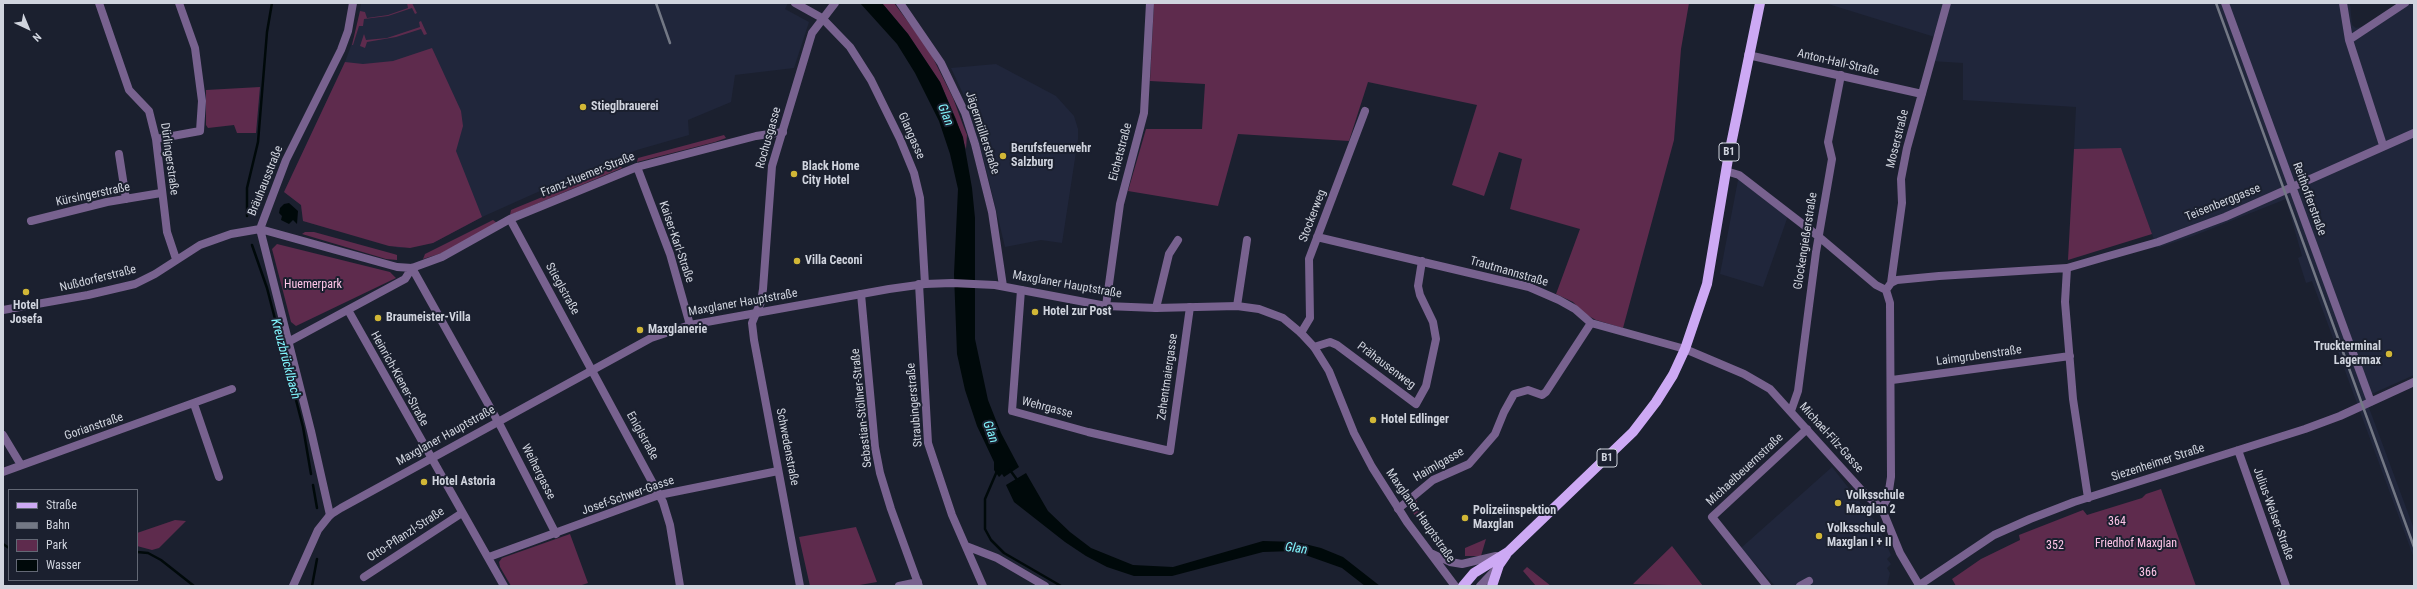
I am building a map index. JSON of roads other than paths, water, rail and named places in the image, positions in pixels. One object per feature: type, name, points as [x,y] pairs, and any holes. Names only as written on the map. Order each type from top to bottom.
[{"type":"main road","name":"B1","points":[[1492,586],[1499,565],[1508,552],[1633,432],[1663,391],[1686,349],[1707,284],[1726,171],[1748,55],[1760,3]]},
{"type":"main road","name":"B1","points":[[1463,586],[1474,573],[1508,552]]},
{"type":"street","name":"Dürlingerstraße","points":[[99,3],[129,90],[149,111],[156,139],[161,193],[167,232],[176,259]]},
{"type":"street","points":[[156,139],[200,131],[202,101],[195,48],[179,3]]},
{"type":"street","name":"Bräuhausstraße","points":[[330,515],[312,432],[260,229],[286,160],[341,50],[348,31],[353,3]]},
{"type":"street","name":"Glangasse","points":[[795,3],[822,18],[850,48],[871,80],[914,173],[920,198],[922,284]]},
{"type":"street","name":"Rochusgasse","points":[[756,313],[761,302],[763,289],[770,181],[812,33],[835,3]]},
{"type":"street","name":"Jägermüllerstraße","points":[[900,3],[941,63],[965,113],[975,144],[992,212],[1003,286]]},
{"type":"street","name":"Eichetstraße","points":[[1106,306],[1120,204],[1144,113],[1150,3]]},
{"type":"street","name":"Moserstraße","points":[[1886,290],[1891,283],[1902,202],[1901,179],[1907,148],[1947,3]]},
{"type":"street","name":"Reithofferstraße","points":[[2225,3],[2371,402]]},
{"type":"street","points":[[2343,3],[2348,40],[2383,145]]},
{"type":"street","points":[[2348,40],[2405,3]]},
{"type":"street","name":"Anton-Hall-Straße","points":[[1748,55],[1922,94]]},
{"type":"street","name":"Glockengießerstraße","points":[[1791,411],[1798,391],[1818,236],[1832,158],[1828,142],[1841,75]]},
{"type":"street","name":"Stockerweg","points":[[1301,333],[1310,318],[1308,270],[1317,238],[1365,111]]},
{"type":"street","name":"Franz-Huemer-Straße","points":[[260,229],[397,267],[412,268],[442,257],[510,219],[637,167],[756,136],[783,132]]},
{"type":"street","name":"Teisenberggasse","points":[[1891,283],[1897,280],[1939,276],[2067,268],[2189,231],[2292,187],[2383,145],[2414,133]]},
{"type":"street","points":[[119,154],[126,199]]},
{"type":"street","name":"Kaiser-Karl-Straße","points":[[637,167],[670,254],[690,325]]},
{"type":"street","points":[[1726,171],[1739,175],[1818,236],[1876,285],[1886,290],[1890,303],[1892,380],[1891,477],[1888,497],[1882,509]]},
{"type":"street","name":"Kürsingerstraße","points":[[31,221],[126,199],[161,193]]},
{"type":"street","name":"Stieglstraße","points":[[510,219],[592,370]]},
{"type":"street","name":"Nußdorferstraße","points":[[3,310],[60,301],[135,284],[155,274],[176,259],[216,238],[260,229]]},
{"type":"street","name":"Trautmannstraße","points":[[1317,238],[1422,261],[1528,288],[1559,300],[1575,309],[1591,323],[1686,349]]},
{"type":"street","points":[[1156,308],[1170,254],[1178,240]]},
{"type":"street","points":[[1237,306],[1248,240]]},
{"type":"street","name":"Prähausenweg","points":[[1314,347],[1330,342],[1337,345],[1416,404],[1426,386],[1436,339],[1433,322],[1420,295],[1418,286],[1422,261]]},
{"type":"street","name":"Franz-Huemer-Straße","points":[[288,342],[405,279],[412,268]]},
{"type":"street","name":"Weihergasse","points":[[412,268],[498,422],[556,534]]},
{"type":"street","points":[[2067,268],[2065,302],[2073,399],[2088,498]]},
{"type":"street","name":"Maxglaner Hauptstraße","points":[[330,515],[651,338],[690,325],[861,294],[922,284],[975,284],[1003,286],[1106,306],[1156,308],[1237,306],[1259,309],[1283,318],[1301,333],[1314,347],[1329,371],[1363,450],[1398,509],[1455,586]]},
{"type":"street","name":"Straubingerstraße","points":[[922,284],[928,442],[941,488],[983,586]]},
{"type":"street","name":"Wehrgasse","points":[[1021,290],[1012,412],[1088,432],[1170,451]]},
{"type":"street","name":"Sebastian-Stöllner-Straße","points":[[861,294],[875,447],[880,473],[891,509],[919,584]]},
{"type":"street","name":"Zehentmaiergasse","points":[[1170,451],[1190,307]]},
{"type":"street","name":"Heinrich-Kiener-Straße","points":[[348,310],[431,459]]},
{"type":"street","name":"Schwedenstraße","points":[[756,313],[752,323],[754,340],[800,586]]},
{"type":"street","name":"Haimlgasse","points":[[1398,509],[1433,480],[1469,464],[1495,434],[1504,412],[1514,394],[1528,390],[1542,394],[1546,392],[1591,323]]},
{"type":"street","name":"Michael-Filz-Gasse","points":[[1686,349],[1744,374],[1770,390],[1791,411],[1864,493],[1882,509],[1900,553],[1918,586]]},
{"type":"street","name":"Laimgrubenstraße","points":[[1892,380],[2070,356]]},
{"type":"street","name":"Eniglstraße","points":[[592,370],[659,495],[670,525],[680,586]]},
{"type":"street","name":"Siezenheimer Straße","points":[[1918,586],[1994,535],[2088,498],[2333,419],[2414,382]]},
{"type":"street","name":"Gorianstraße","points":[[3,472],[232,389]]},
{"type":"street","points":[[194,404],[219,477]]},
{"type":"street","name":"Michaelbeuernstraße","points":[[1766,586],[1712,517],[1807,429]]},
{"type":"street","points":[[3,435],[21,465]]},
{"type":"street","name":"Julius-Welser-Straße","points":[[2238,450],[2286,586]]},
{"type":"street","name":"Otto-Pflanzl-Straße","points":[[431,459],[504,586]]},
{"type":"street","name":"Josef-Schwer-Gasse","points":[[489,558],[659,495],[778,471]]},
{"type":"street","name":"Otto-Pflanzl-Straße","points":[[364,577],[462,513]]},
{"type":"street","points":[[293,586],[318,530],[330,515]]},
{"type":"street","points":[[966,546],[997,558],[1045,586]]},
{"type":"street","points":[[1429,552],[1445,560],[1462,564],[1508,552]]},
{"type":"street","name":"B1","points":[[1480,586],[1499,565]]},
{"type":"street","points":[[1800,586],[1809,581]]},
{"type":"street","points":[[899,586],[919,584]]},
{"type":"water","points":[[860,3],[882,3],[908,34],[940,82],[963,137],[972,188],[975,218],[975,339],[988,400],[1001,433],[1019,467],[1004,477],[1002,474],[999,477],[994,470],[994,462],[977,426],[965,390],[957,354],[954,274],[958,189],[950,154],[939,121],[915,73],[897,44]]},
{"type":"water","points":[[289,203],[298,211],[297,224],[293,220],[289,224],[281,220],[282,216],[279,213],[280,208],[284,204]]},
{"type":"water","points":[[1026,473],[1048,511],[1070,532],[1091,548],[1133,565],[1173,567],[1263,541],[1297,542],[1321,548],[1343,557],[1380,586],[1365,586],[1342,568],[1294,551],[1263,552],[1172,576],[1134,576],[1107,567],[1086,556],[1065,542],[1014,502],[1006,485]]},
{"type":"waterway","name":"Kreuzbrücklbach","points":[[247,216],[247,188],[258,142],[267,32],[272,3]]},
{"type":"waterway","name":"Kreuzbrücklbach","points":[[252,245],[267,288],[303,427],[311,474]]},
{"type":"waterway","name":"Glan","points":[[1010,470],[1018,481]]},
{"type":"waterway","points":[[997,471],[985,499],[985,529],[991,540],[1004,553],[1061,586]]},
{"type":"waterway","name":"Kreuzbrücklbach","points":[[313,485],[317,508]]},
{"type":"waterway","points":[[3,544],[8,547]]},
{"type":"waterway","points":[[138,552],[148,553],[161,560],[194,586]]},
{"type":"waterway","name":"Kreuzbrücklbach","points":[[312,586],[317,559]]},
{"type":"railway","points":[[656,3],[670,43]]},
{"type":"railway","points":[[2216,3],[2414,547]]},
{"type":"place","name":"Stieglbrauerei","points":[[583,107]]},
{"type":"place","name":"Berufsfeuerwehr Salzburg","points":[[1003,156]]},
{"type":"place","name":"Black Home City Hotel","points":[[794,174]]},
{"type":"place","name":"Villa Ceconi","points":[[797,261]]},
{"type":"place","name":"Hotel Josefa","points":[[26,292]]},
{"type":"place","name":"Hotel zur Post","points":[[1035,312]]},
{"type":"place","name":"Braumeister-Villa","points":[[378,318]]},
{"type":"place","name":"Maxglanerie","points":[[640,330]]},
{"type":"place","name":"Truckterminal Lagermax","points":[[2389,354]]},
{"type":"place","name":"Hotel Edlinger","points":[[1373,420]]},
{"type":"place","name":"Hotel Astoria","points":[[424,482]]},
{"type":"place","name":"Volksschule Maxglan 2","points":[[1838,503]]},
{"type":"place","name":"Polizeiinspektion Maxglan","points":[[1465,518]]},
{"type":"place","name":"Volksschule Maxglan I + II","points":[[1819,536]]},
{"type":"park label","name":"Huemerpark","points":[[313,285]]},
{"type":"park label","name":"364","points":[[2117,522]]},
{"type":"park label","name":"Friedhof Maxglan","points":[[2136,544]]},
{"type":"park label","name":"352","points":[[2055,546]]},
{"type":"park label","name":"366","points":[[2148,573]]}]
